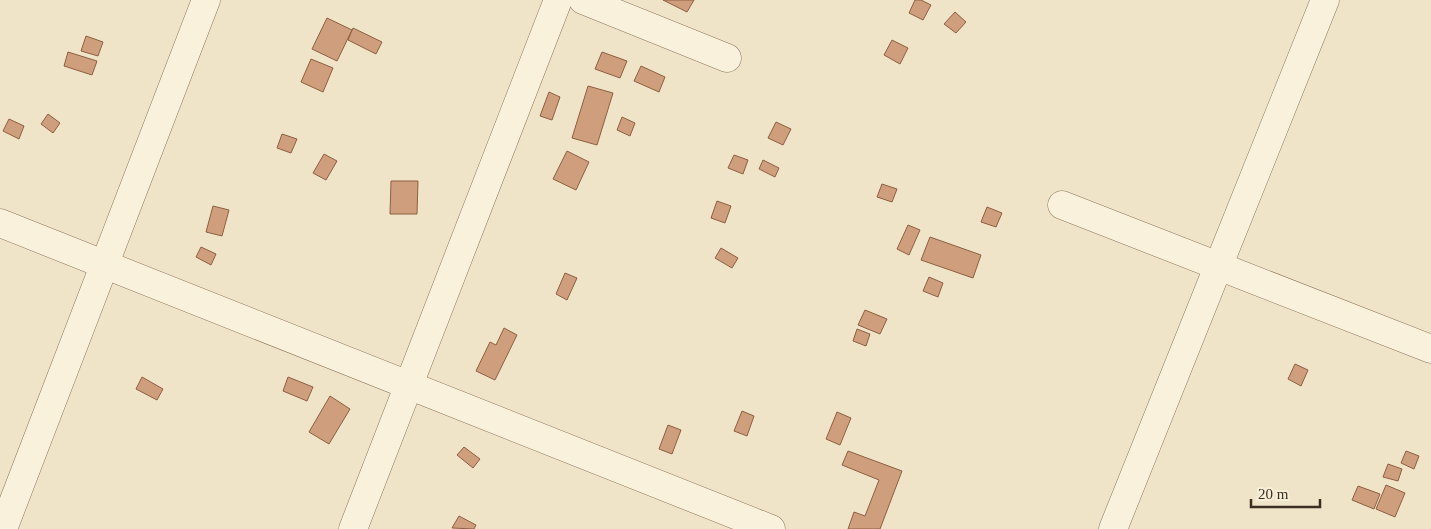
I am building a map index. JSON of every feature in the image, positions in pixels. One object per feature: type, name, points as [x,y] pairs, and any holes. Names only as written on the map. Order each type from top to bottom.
[{"type":"street","points":[[3,529],[206,0]]},
{"type":"street","points":[[353,529],[558,0]]},
{"type":"street","points":[[583,0],[727,58]]},
{"type":"street","points":[[1113,529],[1325,0]]},
{"type":"street","points":[[1062,205],[1431,350]]},
{"type":"street","points":[[0,223],[771,529]]},
{"type":"building","points":[[663,0],[694,0],[687,12]]},
{"type":"building","points":[[915,0],[921,0],[931,5],[923,20],[909,13]]},
{"type":"building","points":[[955,12],[966,22],[956,33],[944,24]]},
{"type":"building","points":[[327,18],[352,30],[337,61],[312,49]]},
{"type":"building","points":[[353,28],[382,42],[376,54],[348,40]]},
{"type":"building","points":[[86,36],[103,42],[98,56],[81,51]]},
{"type":"building","points":[[892,40],[908,48],[900,64],[884,55]]},
{"type":"building","points":[[68,52],[97,61],[92,75],[64,66]]},
{"type":"building","points":[[602,52],[627,61],[620,78],[595,69]]},
{"type":"building","points":[[311,59],[333,68],[323,92],[301,82]]},
{"type":"building","points":[[641,66],[665,77],[659,92],[634,81]]},
{"type":"building","points":[[588,86],[613,93],[597,145],[572,138]]},
{"type":"building","points":[[549,92],[560,97],[552,120],[540,116]]},
{"type":"building","points":[[48,114],[60,123],[53,133],[41,124]]},
{"type":"building","points":[[622,117],[635,123],[630,136],[617,130]]},
{"type":"building","points":[[9,119],[24,126],[19,139],[3,131]]},
{"type":"building","points":[[776,122],[791,129],[783,145],[768,138]]},
{"type":"building","points":[[282,134],[297,139],[291,153],[277,148]]},
{"type":"building","points":[[567,151],[589,162],[576,190],[553,179]]},
{"type":"building","points":[[324,154],[337,161],[326,180],[313,173]]},
{"type":"building","points":[[734,155],[748,160],[743,174],[728,168]]},
{"type":"building","points":[[763,160],[779,168],[775,177],[759,169]]},
{"type":"building","points":[[391,181],[418,181],[417,214],[390,214]]},
{"type":"building","points":[[882,184],[897,189],[892,202],[877,197]]},
{"type":"building","points":[[717,201],[731,206],[725,223],[711,218]]},
{"type":"building","points":[[213,206],[229,210],[222,236],[206,232]]},
{"type":"building","points":[[987,207],[1002,213],[996,227],[981,222]]},
{"type":"building","points":[[908,225],[920,230],[909,255],[897,249]]},
{"type":"building","points":[[930,237],[981,255],[973,278],[921,260]]},
{"type":"building","points":[[201,247],[216,254],[211,265],[196,257]]},
{"type":"building","points":[[721,248],[738,258],[732,268],[715,258]]},
{"type":"building","points":[[565,273],[577,278],[567,300],[556,294]]},
{"type":"building","points":[[929,277],[943,283],[938,297],[923,291]]},
{"type":"building","points":[[865,310],[887,319],[880,334],[858,325]]},
{"type":"building","points":[[504,328],[517,335],[495,380],[476,371],[490,342],[496,345]]},
{"type":"building","points":[[857,329],[870,334],[866,346],[853,341]]},
{"type":"building","points":[[1295,364],[1308,370],[1301,386],[1288,379]]},
{"type":"building","points":[[142,377],[163,389],[157,400],[136,389]]},
{"type":"building","points":[[288,377],[313,387],[307,401],[283,391]]},
{"type":"building","points":[[330,396],[350,409],[329,444],[309,432]]},
{"type":"building","points":[[742,411],[754,416],[747,436],[734,431]]},
{"type":"building","points":[[837,412],[851,418],[840,445],[826,439]]},
{"type":"building","points":[[668,425],[681,430],[672,454],[659,449]]},
{"type":"building","points":[[464,447],[480,459],[473,468],[457,455]]},
{"type":"building","points":[[848,451],[902,471],[880,529],[848,529],[854,512],[865,516],[879,480],[842,465]]},
{"type":"building","points":[[1406,451],[1419,456],[1414,469],[1401,463]]},
{"type":"building","points":[[1388,464],[1402,469],[1398,481],[1383,477]]},
{"type":"building","points":[[1386,485],[1405,493],[1395,517],[1376,509]]},
{"type":"building","points":[[1358,486],[1380,494],[1374,509],[1352,500]]},
{"type":"building","points":[[459,516],[476,525],[474,529],[452,528]]}]
